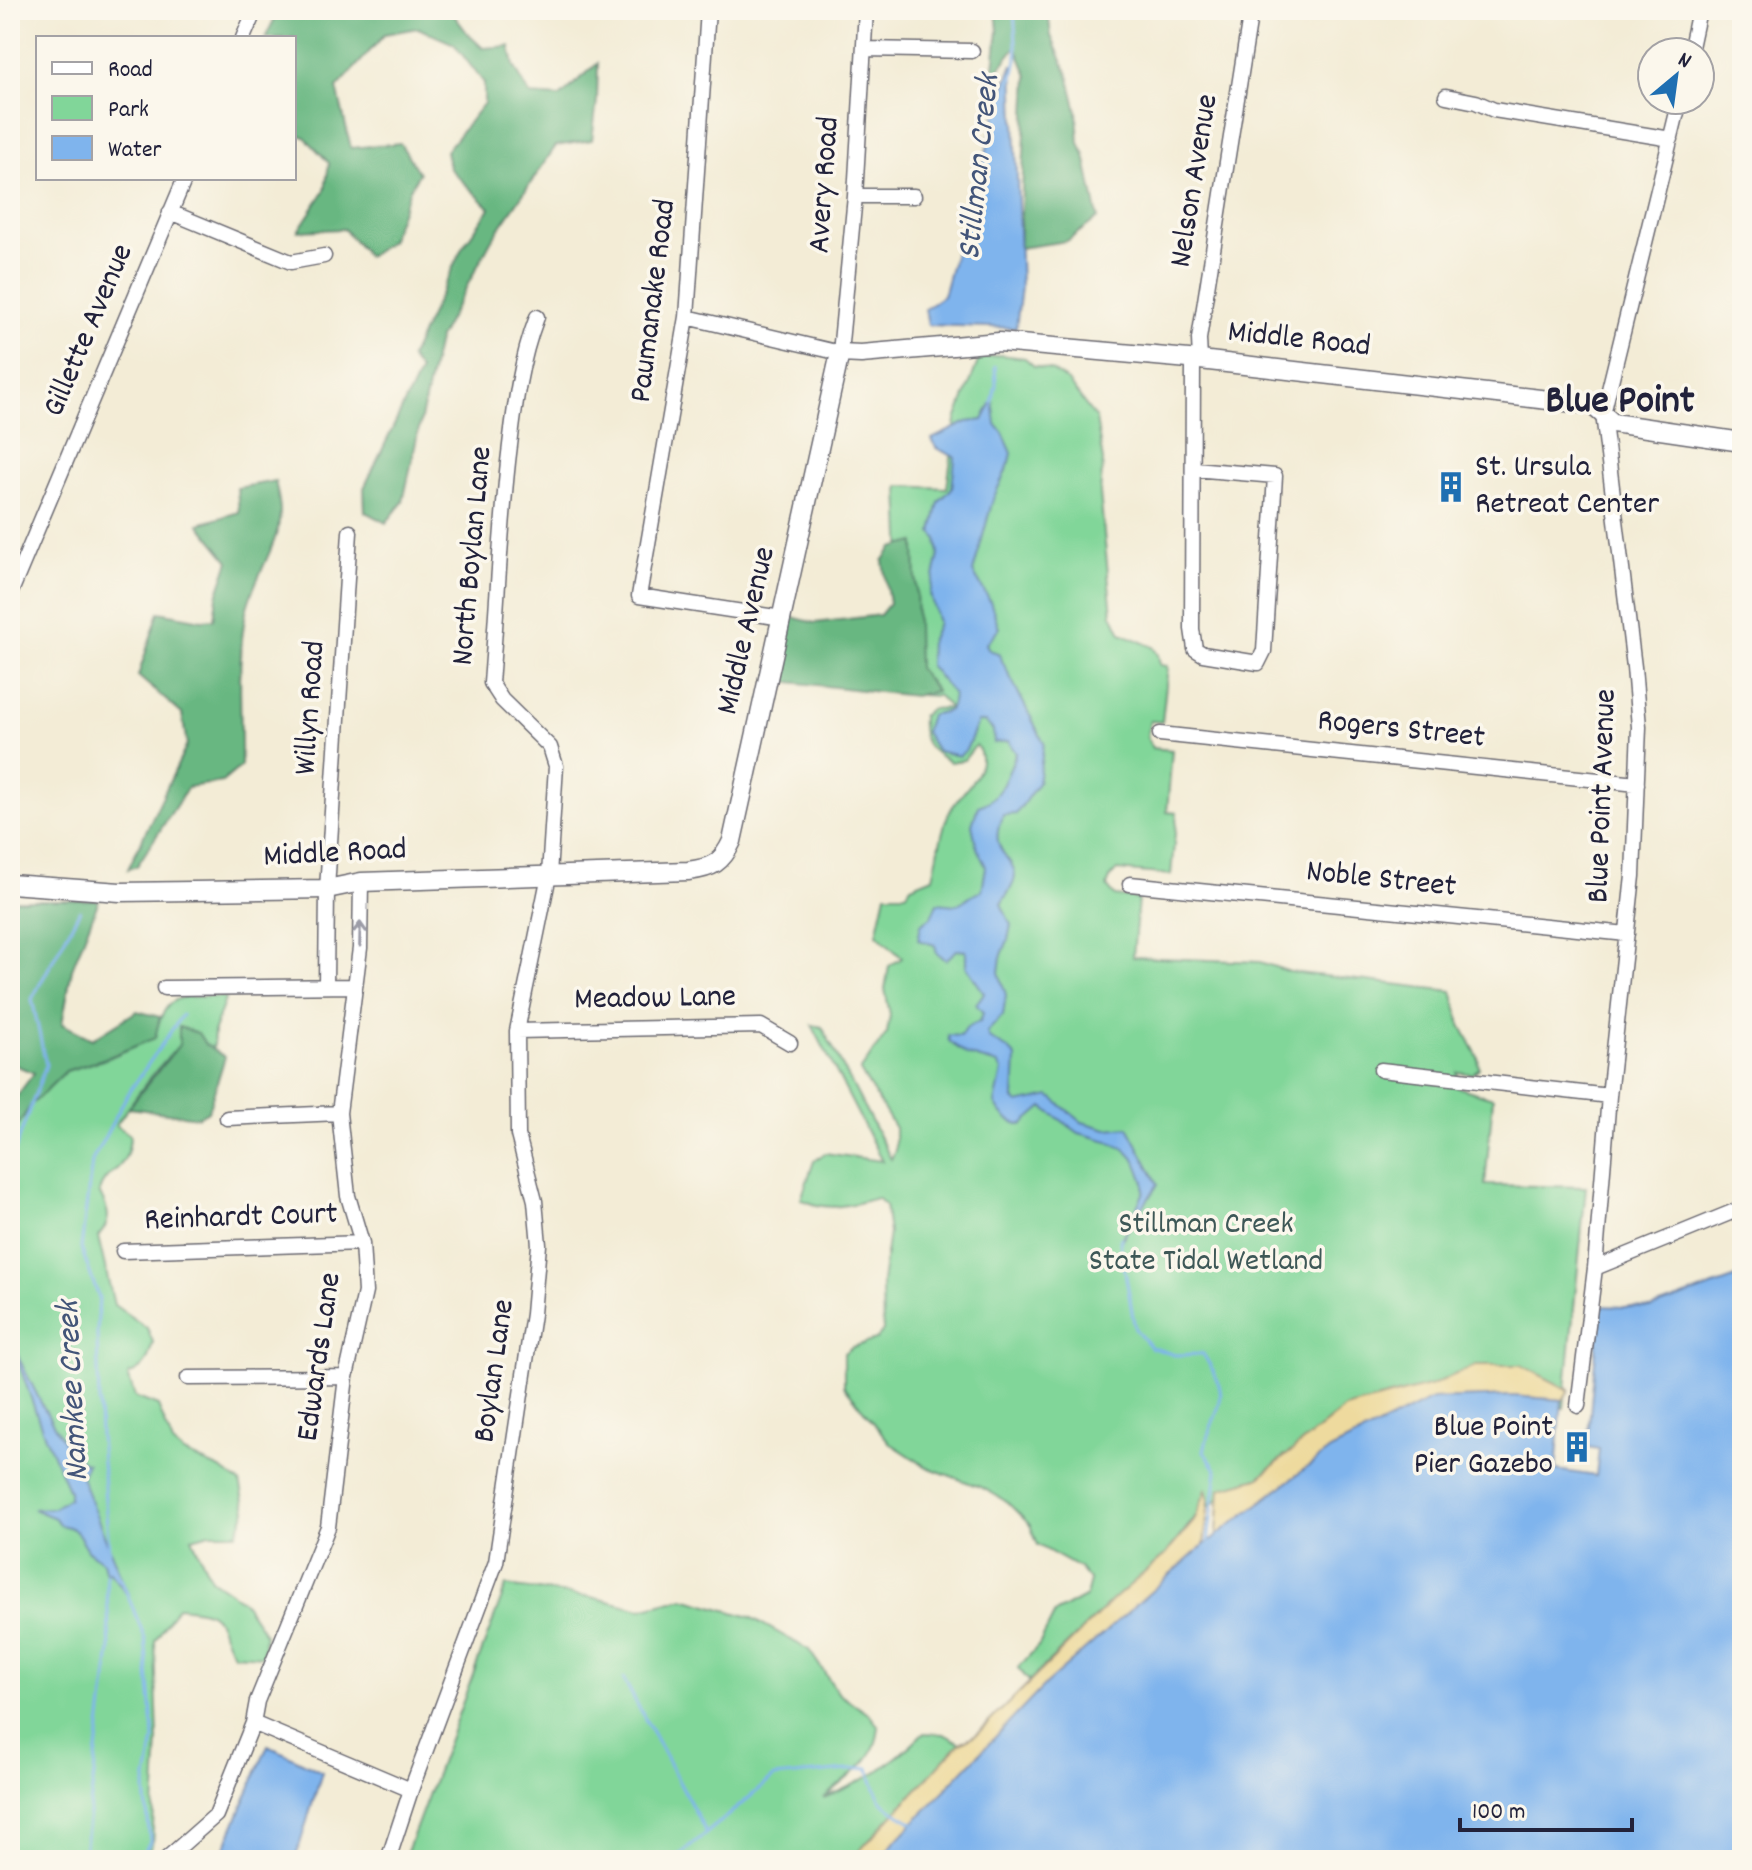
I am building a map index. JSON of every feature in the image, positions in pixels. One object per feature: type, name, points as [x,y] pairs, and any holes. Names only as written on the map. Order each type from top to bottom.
[{"type":"main road","name":"Middle Road","points":[[840,353],[861,354],[999,342],[1196,360],[1592,405],[1613,423],[1742,442]]},
{"type":"main road","name":"Middle Avenue","points":[[663,872],[712,867],[726,854],[732,841],[840,353]]},
{"type":"main road","name":"Middle Road","points":[[10,884],[120,892],[327,889],[361,882],[663,872]]},
{"type":"street","points":[[244,36],[255,10]]},
{"type":"street","name":"Paumanake Road","points":[[708,10],[687,317],[639,596],[782,618]]},
{"type":"street","name":"Nelson Avenue","points":[[1194,469],[1275,476],[1264,651],[1258,663],[1203,654],[1195,649],[1192,629],[1194,469],[1196,360],[1251,10]]},
{"type":"street","points":[[1693,36],[1699,10]]},
{"type":"street","name":"Avery Road","points":[[840,353],[855,196],[865,15]]},
{"type":"street","points":[[864,49],[972,51]]},
{"type":"street","points":[[1446,96],[1476,102],[1494,110],[1671,139]]},
{"type":"street","name":"Blue Point Avenue","points":[[1578,1406],[1595,1268],[1609,1096],[1627,934],[1639,727],[1603,414],[1676,116]]},
{"type":"street","name":"Gillette Avenue","points":[[10,594],[184,180]]},
{"type":"street","points":[[855,196],[914,196]]},
{"type":"street","points":[[170,212],[291,262],[324,256]]},
{"type":"street","name":"North Boylan Lane","points":[[537,317],[522,360],[514,415],[491,683],[502,700],[550,747],[556,766],[549,875]]},
{"type":"street","points":[[687,317],[840,353]]},
{"type":"street","name":"Willyn Road","points":[[326,985],[327,889],[350,532]]},
{"type":"street","name":"Rogers Street","points":[[1160,734],[1637,784]]},
{"type":"street","name":"Boylan Lane","points":[[388,1860],[496,1562],[533,1314],[539,1245],[535,1201],[518,1135],[517,1031],[549,875]]},
{"type":"street","name":"Edwards Lane","points":[[165,1860],[216,1815],[253,1723],[257,1701],[328,1527],[346,1377],[365,1292],[362,1243],[348,1196],[339,1113],[360,948],[361,882]]},
{"type":"street","name":"Noble Street","points":[[1130,884],[1627,934]]},
{"type":"street","points":[[164,988],[354,986]]},
{"type":"street","name":"Meadow Lane","points":[[517,1031],[761,1026],[790,1043]]},
{"type":"street","points":[[1381,1070],[1609,1096]]},
{"type":"street","points":[[227,1118],[339,1113]]},
{"type":"street","points":[[1595,1268],[1742,1208]]},
{"type":"street","name":"Reinhardt Court","points":[[123,1251],[362,1243]]},
{"type":"street","points":[[188,1378],[346,1377]]},
{"type":"street","points":[[253,1723],[411,1790]]},
{"type":"green space","points":[[279,10],[450,10],[483,48],[510,46],[514,66],[530,95],[560,97],[598,63],[592,140],[556,146],[491,241],[438,340],[403,502],[386,523],[365,512],[364,488],[420,371],[410,358],[462,248],[490,208],[449,168],[446,151],[484,103],[484,83],[454,44],[418,28],[385,34],[337,88],[351,148],[400,143],[419,173],[390,241],[368,257],[344,229],[298,231],[325,190],[329,163],[305,137],[296,134],[296,36],[266,36]]},
{"type":"green space","points":[[996,10],[1048,10],[1051,36],[1068,74],[1077,111],[1079,143],[1085,155],[1098,218],[1067,241],[1019,248],[1028,76],[1016,47],[993,76],[998,31]]},
{"type":"green space","name":"Stillman Creek State Tidal Wetland","points":[[1000,355],[1025,358],[1034,366],[1053,371],[1068,382],[1096,419],[1103,461],[1100,493],[1112,614],[1121,633],[1153,647],[1160,665],[1168,666],[1162,722],[1150,721],[1147,737],[1152,748],[1172,750],[1167,812],[1177,813],[1171,875],[1117,870],[1107,886],[1115,896],[1138,899],[1133,957],[1260,962],[1290,972],[1452,991],[1461,1025],[1478,1057],[1479,1068],[1472,1074],[1458,1072],[1457,1087],[1493,1098],[1485,1185],[1586,1187],[1564,1408],[1518,1396],[1285,1456],[1258,1478],[1244,1482],[1196,1516],[1166,1554],[1029,1681],[1018,1668],[1039,1645],[1055,1613],[1086,1596],[1090,1581],[1079,1568],[1038,1545],[1030,1525],[1007,1502],[985,1489],[927,1467],[890,1443],[844,1386],[844,1353],[852,1347],[876,1340],[883,1331],[882,1282],[889,1233],[885,1205],[877,1198],[830,1207],[801,1199],[814,1161],[825,1153],[882,1161],[812,1025],[822,1027],[891,1159],[895,1151],[895,1128],[860,1071],[887,1033],[890,1015],[885,989],[889,966],[902,958],[877,934],[886,894],[906,894],[911,886],[933,877],[948,815],[981,764],[981,754],[976,745],[964,760],[950,762],[927,745],[922,733],[922,716],[930,709],[950,708],[938,696],[921,695],[904,614],[899,486],[947,488],[956,420],[979,359]]},
{"type":"green space","points":[[275,481],[280,508],[279,525],[249,599],[243,631],[240,669],[241,766],[222,782],[188,787],[137,866],[128,869],[187,745],[182,714],[138,676],[159,612],[202,620],[214,619],[217,596],[229,561],[199,524],[239,512],[237,488]]},
{"type":"green space","points":[[915,542],[918,668],[936,691],[914,696],[780,681],[792,617],[815,623],[880,615],[889,604],[883,561],[892,548]]},
{"type":"green space","points":[[10,900],[99,900],[72,969],[62,1024],[92,1039],[137,1011],[160,1017],[155,1038],[66,1071],[31,1105],[18,1125],[10,1124],[10,1105],[34,1073],[10,1063]]},
{"type":"green space","points":[[187,997],[226,997],[214,1030],[213,1049],[205,1044],[198,1033],[185,1042],[152,1074],[116,1125],[130,1135],[129,1148],[121,1164],[102,1184],[99,1192],[108,1220],[98,1237],[114,1305],[147,1328],[153,1342],[145,1363],[128,1375],[135,1397],[158,1406],[173,1444],[184,1453],[240,1482],[246,1510],[237,1533],[210,1533],[192,1538],[211,1579],[243,1601],[265,1634],[263,1656],[233,1654],[215,1617],[203,1611],[177,1607],[155,1641],[158,1740],[152,1845],[146,1860],[10,1860],[10,1124],[18,1125],[31,1105],[66,1071],[106,1059],[154,1038],[159,1022],[171,1003]]},
{"type":"green space","points":[[179,1027],[198,1033],[205,1044],[225,1057],[208,1111],[198,1117],[128,1108],[179,1045]]},
{"type":"green space","points":[[506,1586],[591,1597],[641,1609],[684,1598],[750,1617],[809,1650],[839,1694],[870,1715],[879,1727],[873,1751],[867,1760],[824,1798],[878,1771],[923,1733],[944,1734],[960,1743],[851,1860],[404,1860]]},
{"type":"sand","points":[[1476,1365],[1521,1365],[1569,1390],[1563,1400],[1513,1396],[1432,1399],[1330,1450],[1217,1535],[1220,1489],[1258,1478],[1345,1408],[1432,1385]]},
{"type":"sand","points":[[1206,1490],[1209,1500],[1204,1545],[1046,1684],[878,1860],[851,1860],[960,1743],[977,1734],[1114,1599],[1166,1554],[1194,1521]]},
{"type":"water","points":[[1013,64],[1021,287],[1016,328],[928,325],[925,309],[943,296],[957,245],[969,220],[999,101]]},
{"type":"water","points":[[993,400],[996,424],[1012,453],[993,499],[973,572],[990,601],[999,628],[986,644],[989,650],[998,653],[1044,743],[1038,783],[1016,814],[1003,815],[998,828],[1000,847],[1015,873],[1013,884],[1001,904],[1011,925],[999,972],[1006,995],[1003,1015],[987,1032],[989,1038],[1016,1057],[1014,1099],[1018,1103],[1050,1096],[1082,1122],[1107,1129],[1128,1127],[1158,1184],[1120,1242],[1144,1192],[1144,1182],[1136,1161],[1125,1149],[1079,1133],[1043,1107],[1022,1125],[1003,1115],[995,1103],[1002,1071],[998,1064],[967,1055],[949,1041],[948,1035],[960,1036],[967,1027],[980,1021],[983,1013],[976,1004],[984,993],[966,966],[966,951],[957,950],[946,960],[937,954],[935,945],[918,940],[921,924],[931,917],[937,903],[956,905],[982,890],[986,867],[977,848],[972,825],[978,806],[993,798],[1003,785],[1016,753],[1008,741],[994,743],[993,730],[985,722],[978,722],[966,750],[959,756],[937,751],[925,732],[930,715],[950,709],[953,694],[929,665],[930,641],[938,623],[930,594],[939,555],[937,539],[932,532],[939,502],[952,488],[955,457],[936,448],[932,439],[967,422],[983,420]]},
{"type":"water","points":[[1742,1276],[1742,1860],[878,1860],[1046,1684],[1204,1545],[1330,1450],[1432,1399],[1513,1396],[1562,1400],[1556,1470],[1596,1476],[1599,1449],[1587,1447],[1600,1306],[1652,1308]]},
{"type":"water","points":[[11,1342],[56,1429],[77,1458],[87,1464],[81,1477],[129,1597],[109,1571],[106,1574],[103,1562],[87,1550],[75,1530],[59,1525],[55,1518],[33,1509],[54,1508],[69,1498],[69,1491],[43,1432]]},
{"type":"water","points":[[268,1745],[322,1772],[295,1860],[220,1860]]},
{"type":"waterway","name":"Stillman Creek","points":[[1013,78],[1017,59],[1014,10]]},
{"type":"waterway","name":"Stillman Creek","points":[[992,403],[996,385],[995,367]]},
{"type":"waterway","name":"Namkee Creek","points":[[10,1163],[46,1065],[32,999],[80,910]]},
{"type":"waterway","name":"Namkee Creek","points":[[109,1550],[100,1436],[99,1298],[81,1248],[92,1161],[127,1095],[182,1015]]},
{"type":"waterway","name":"Stillman Creek","points":[[1121,1238],[1135,1329],[1150,1347],[1175,1355],[1203,1354],[1218,1383],[1220,1403],[1204,1451],[1217,1471],[1208,1541]]},
{"type":"waterway","name":"Namkee Creek","points":[[83,1860],[110,1649],[106,1574]]},
{"type":"waterway","name":"Namkee Creek","points":[[121,1579],[145,1638],[154,1739],[145,1790],[150,1841],[141,1860]]},
{"type":"waterway","points":[[623,1678],[706,1832]]},
{"type":"waterway","points":[[674,1860],[774,1777],[869,1768],[878,1796],[913,1823]]},
{"type":"place","name":"St. Ursula Retreat Center","points":[[1451,487]]},
{"type":"place","name":"Blue Point Pier Gazebo","points":[[1577,1447]]},
{"type":"district","name":"Blue Point","points":[[1620,403]]}]
